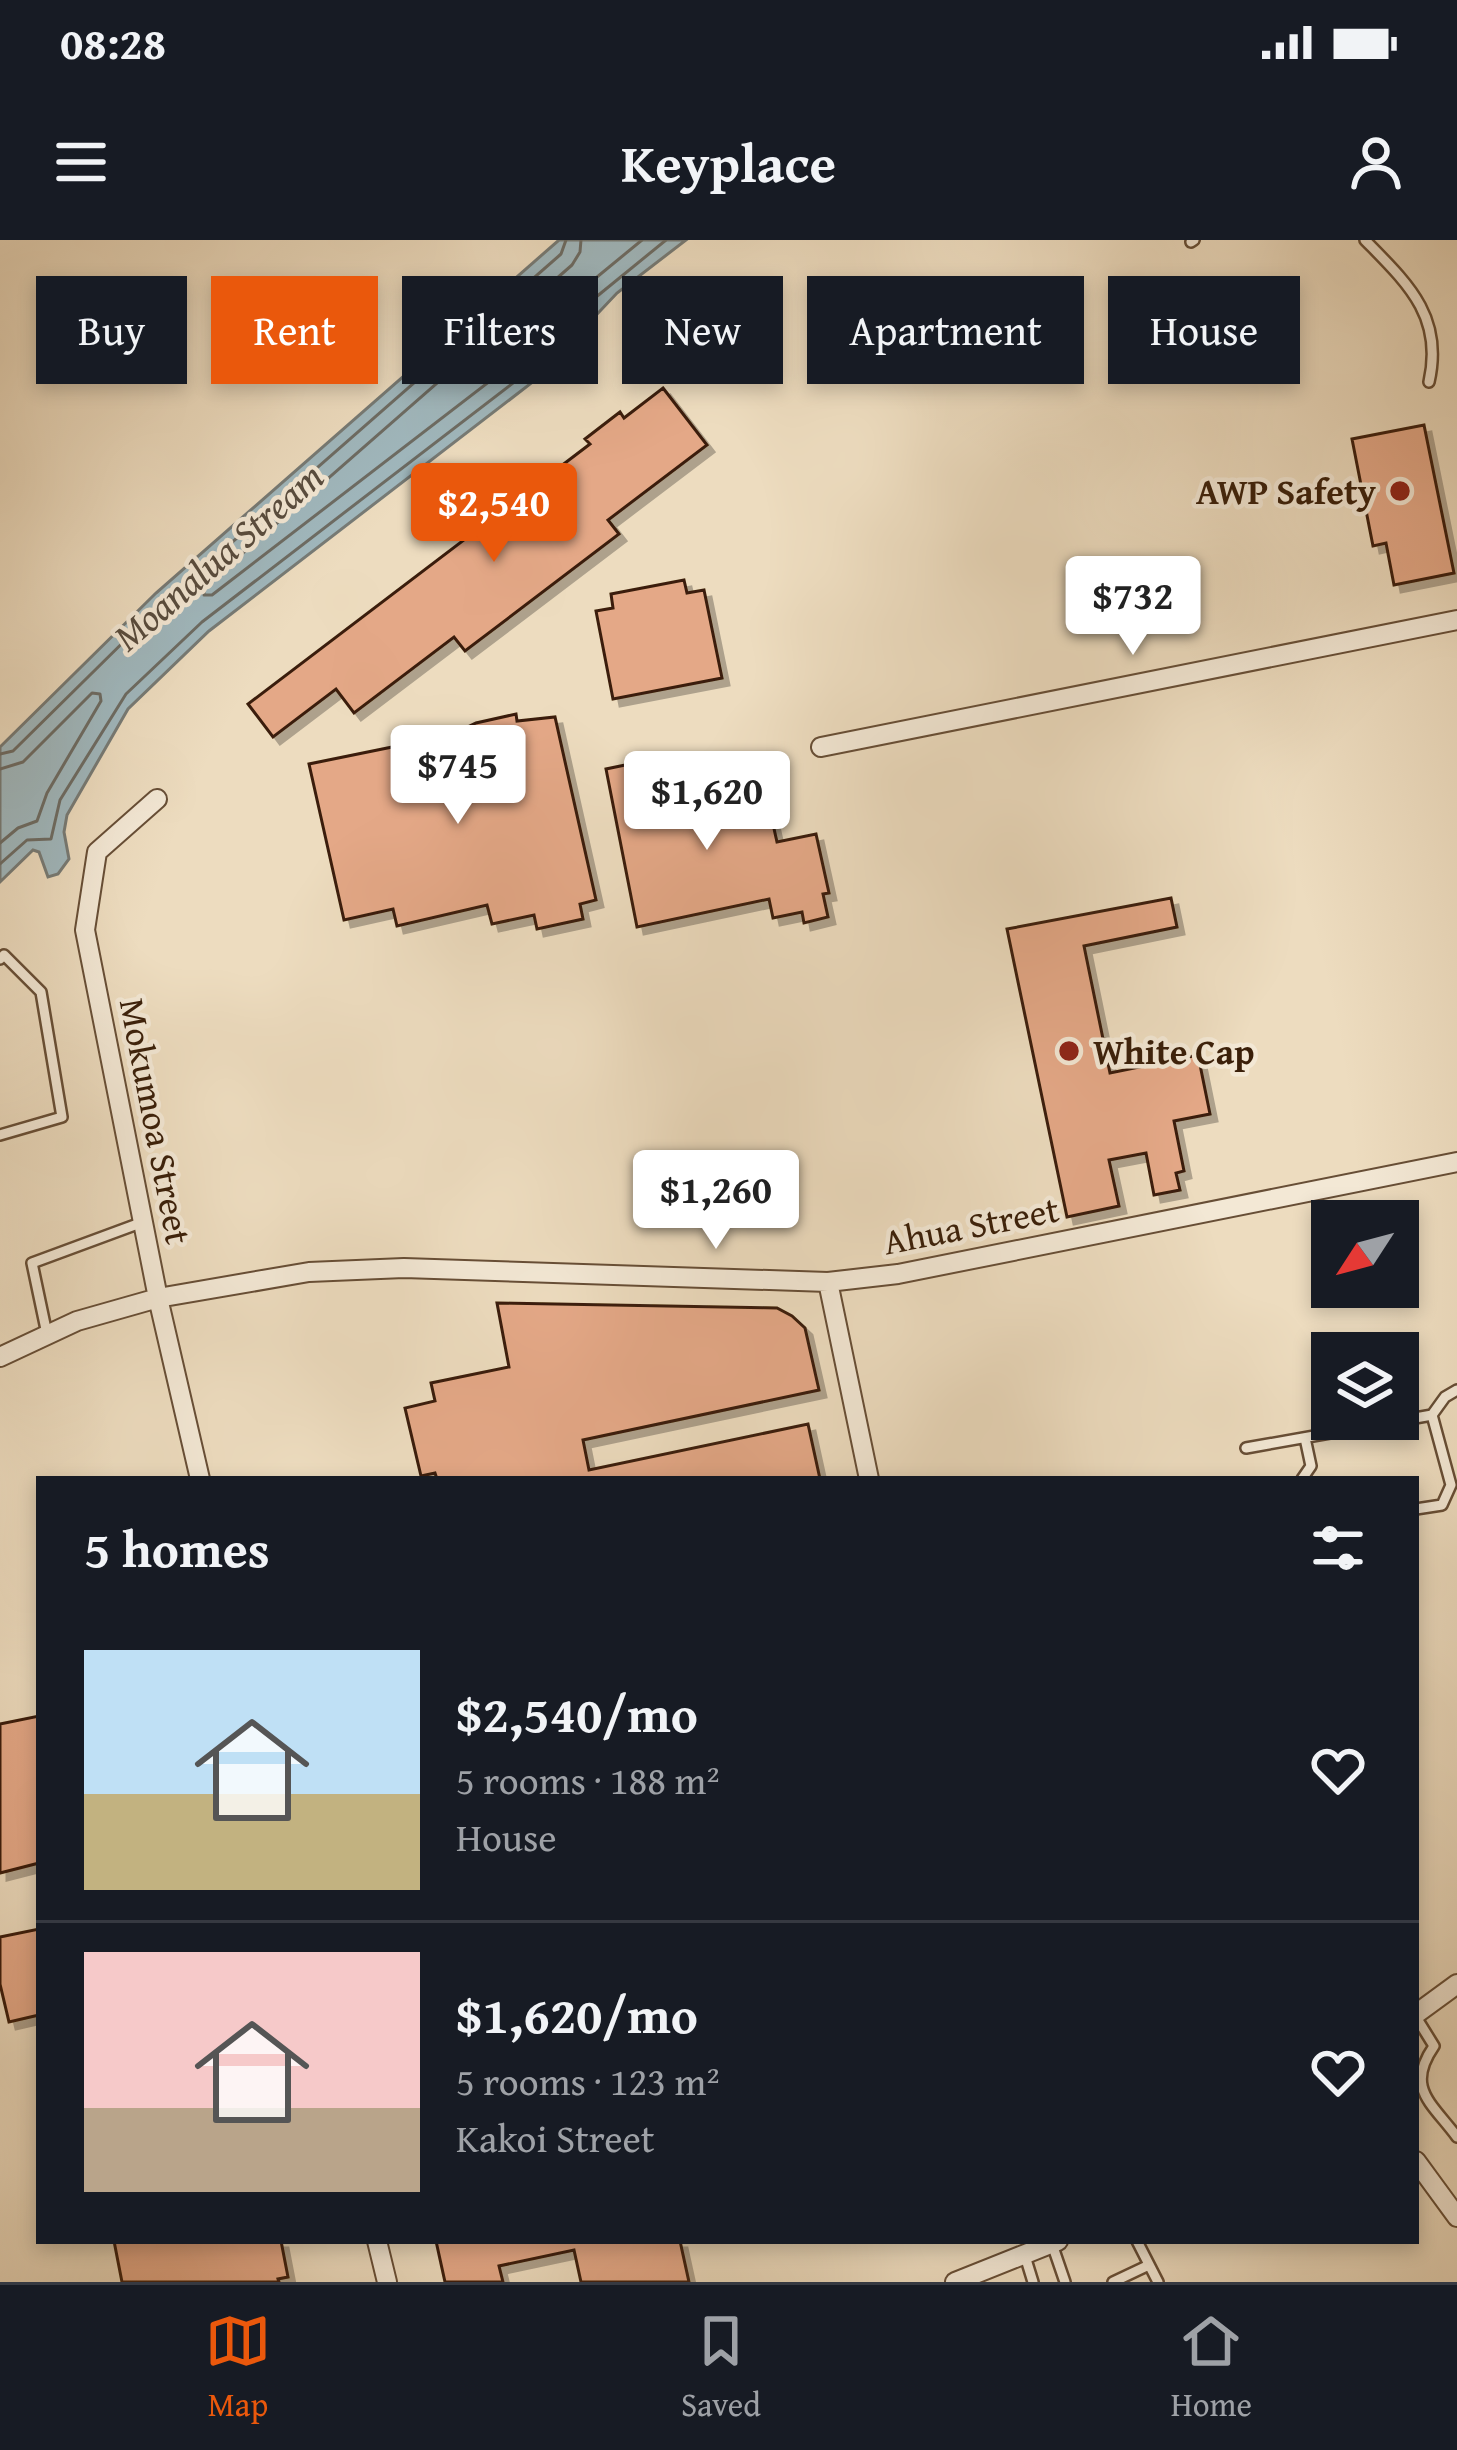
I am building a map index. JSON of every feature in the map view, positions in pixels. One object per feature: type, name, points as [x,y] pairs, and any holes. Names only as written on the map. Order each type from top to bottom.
[{"type":"street","points":[[821,747],[1457,620]]},
{"type":"street","name":"Mokumoa Street","points":[[157,799],[97,853],[85,930],[158,1298],[199,1476]]},
{"type":"street","name":"Ahua Street","points":[[0,1357],[77,1321],[158,1298],[310,1272],[404,1268],[828,1282],[898,1274],[1457,1162]]},
{"type":"street","points":[[828,1282],[868,1476]]},
{"type":"street","points":[[1419,2013],[1457,1984]]},
{"type":"street","points":[[1419,2165],[1457,2217]]},
{"type":"street","points":[[378,2244],[387,2282]]},
{"type":"street","points":[[955,2282],[1023,2248]]},
{"type":"lane","points":[[1365,240],[1419,298],[1434,358],[1429,382]]},
{"type":"lane","points":[[0,959],[4,955],[41,992],[62,1117],[0,1135]]},
{"type":"lane","points":[[47,1334],[32,1263],[143,1222]]},
{"type":"lane","points":[[1246,1448],[1432,1415],[1457,1390]]},
{"type":"lane","points":[[1419,1509],[1442,1505],[1450,1485],[1432,1415]]},
{"type":"lane","points":[[1304,1476],[1311,1466],[1305,1438]]},
{"type":"lane","points":[[1419,2020],[1434,2046],[1419,2067]]},
{"type":"lane","points":[[1419,2080],[1457,2137]]},
{"type":"lane","points":[[1056,2244],[1065,2282]]},
{"type":"lane","points":[[1138,2244],[1158,2282]]},
{"type":"lane","points":[[1023,2248],[1033,2282]]},
{"type":"lane","points":[[1113,2282],[1149,2265]]},
{"type":"water","points":[[559,240],[686,240],[639,276],[622,276],[622,289],[598,313],[598,276],[518,276]]},
{"type":"water","name":"Moanalua Stream","points":[[402,378],[402,384],[530,384],[209,631],[128,709],[67,815],[64,832],[69,859],[58,874],[48,877],[39,852],[33,850],[0,882],[0,747],[156,593]]},
{"type":"building","points":[[663,388],[707,445],[608,520],[619,534],[465,651],[454,637],[354,713],[336,689],[273,737],[248,704],[590,444],[585,439],[620,412],[624,418]]},
{"type":"building","name":"AWP Safety","points":[[1424,425],[1454,573],[1394,585],[1386,543],[1373,546],[1352,439]]},
{"type":"building","points":[[684,580],[687,593],[704,590],[722,678],[613,699],[596,611],[613,608],[611,594]]},
{"type":"building","points":[[516,714],[517,721],[555,717],[596,900],[580,904],[583,919],[537,929],[534,915],[492,924],[487,905],[397,926],[393,909],[344,920],[309,764],[451,735],[476,723]]},
{"type":"building","points":[[659,758],[660,763],[673,760],[686,820],[768,802],[777,842],[816,834],[829,893],[823,894],[828,917],[804,923],[802,912],[773,918],[769,899],[637,927],[606,769]]},
{"type":"building","name":"White Cap","points":[[1171,898],[1177,927],[1084,946],[1110,1073],[1198,1055],[1210,1114],[1174,1121],[1184,1171],[1176,1173],[1180,1190],[1154,1195],[1146,1153],[1109,1160],[1119,1206],[1067,1217],[1007,929]]},
{"type":"building","points":[[497,1303],[777,1308],[805,1328],[819,1390],[583,1440],[589,1470],[808,1424],[819,1476],[421,1476],[405,1408],[435,1401],[431,1383],[509,1367]]},
{"type":"building","points":[[36,1717],[36,1864],[0,1873],[0,1724]]},
{"type":"building","points":[[36,1930],[36,2016],[9,2022],[0,1984],[0,1937]]},
{"type":"building","points":[[115,2244],[282,2244],[288,2277],[279,2282],[122,2282]]},
{"type":"building","points":[[437,2244],[681,2244],[689,2282],[581,2282],[574,2250],[499,2266],[503,2282],[445,2282]]},
{"type":"place","name":"AWP Safety","points":[[1400,491]]},
{"type":"place","name":"White Cap","points":[[1069,1051]]}]
